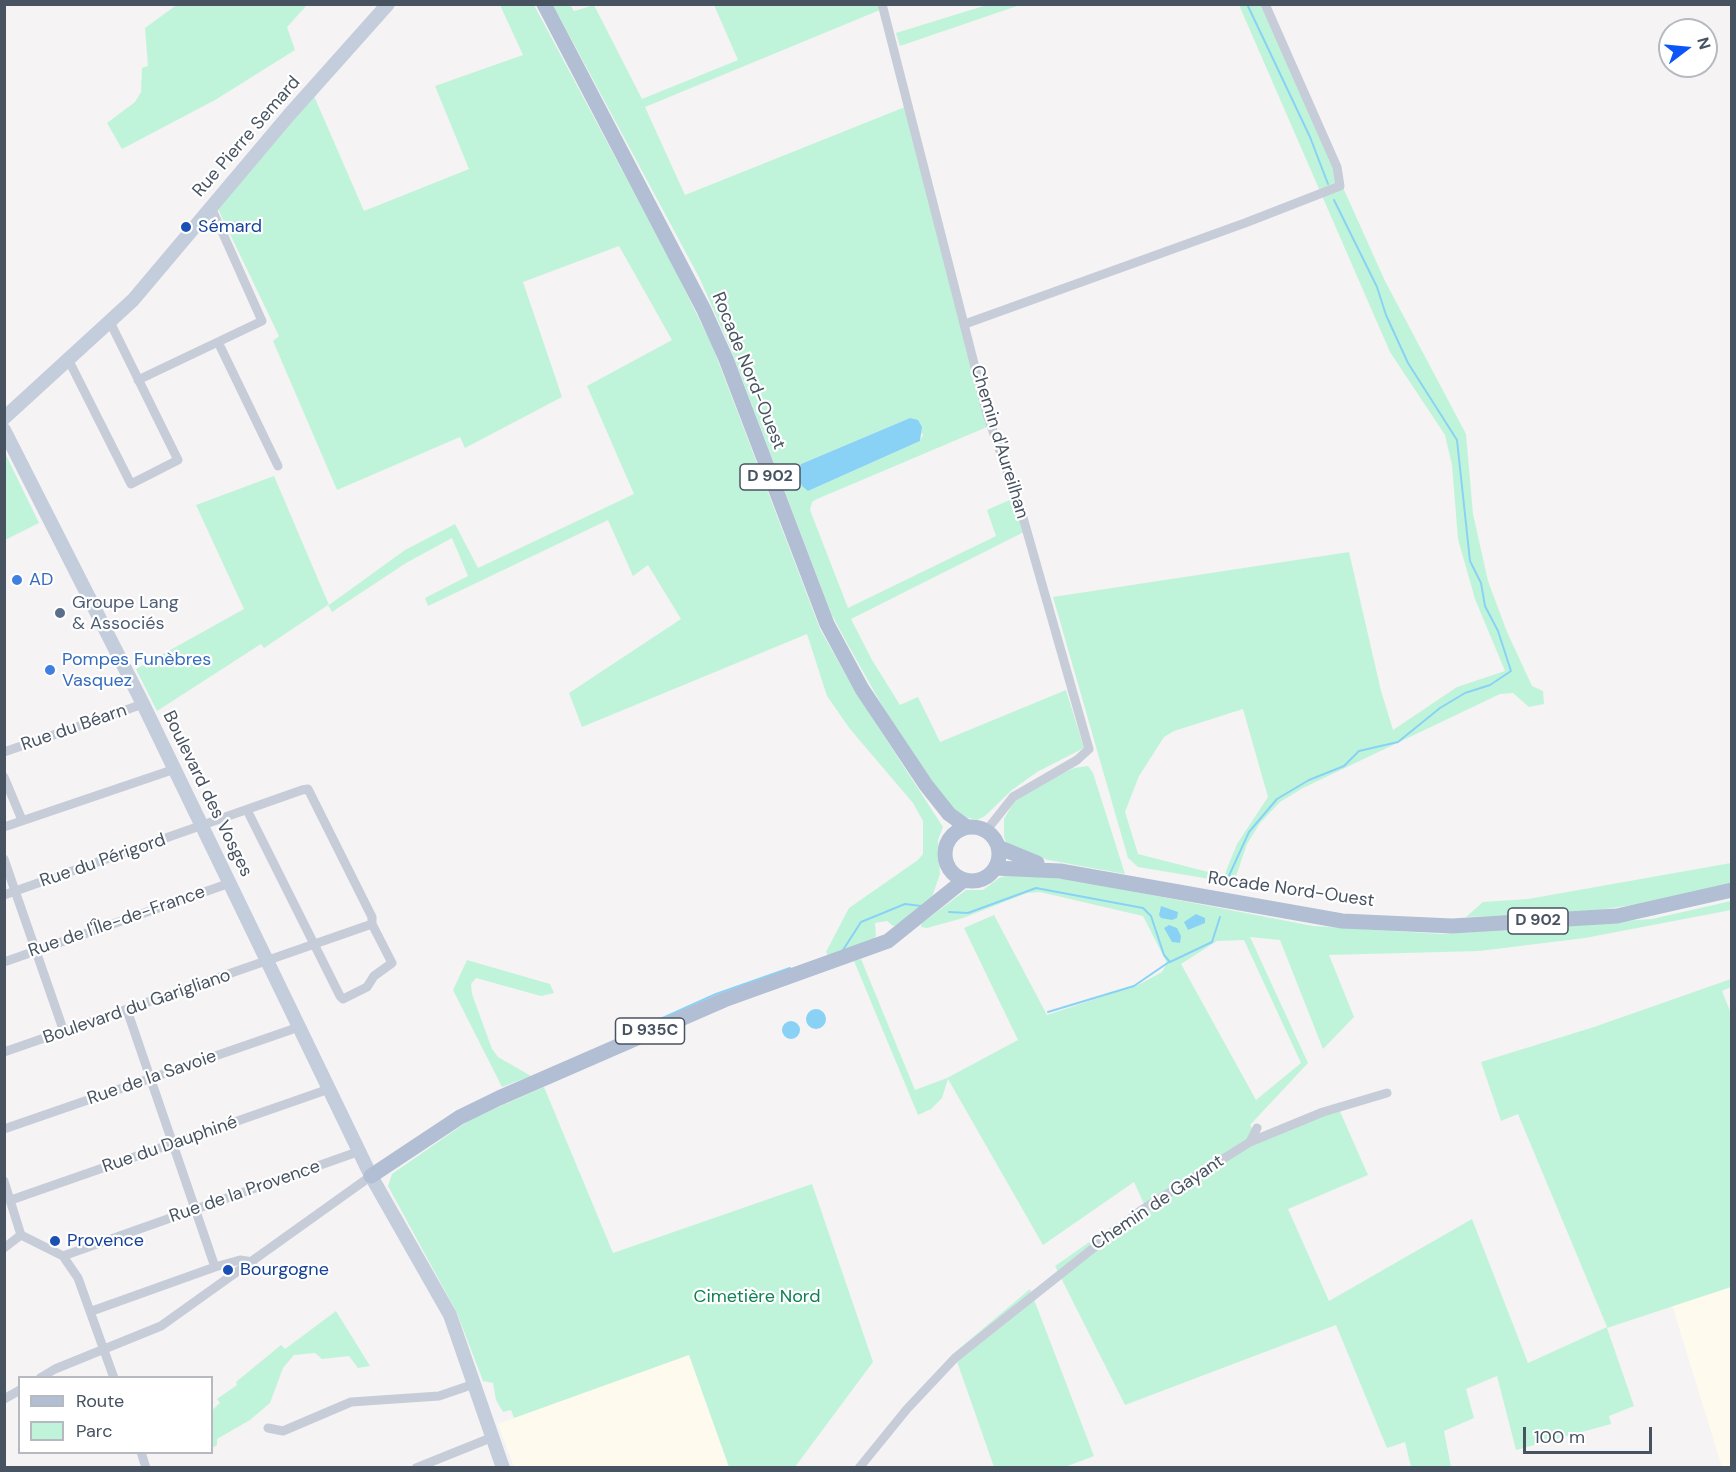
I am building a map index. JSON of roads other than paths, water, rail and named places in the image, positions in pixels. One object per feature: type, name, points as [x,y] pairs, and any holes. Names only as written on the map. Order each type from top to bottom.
[{"type":"main road","name":"Rue Pierre Semard","points":[[4,418],[69,361],[133,300],[289,115],[388,4]]},
{"type":"main road","name":"Rocade Nord-Ouest","points":[[544,4],[704,310],[726,359],[827,624],[862,689],[926,785],[949,814],[967,827]]},
{"type":"main road","name":"Boulevard des Vosges","points":[[4,430],[175,769],[371,1176],[450,1315],[503,1467]]},
{"type":"main road","name":"Rocade Nord-Ouest","points":[[926,785],[948,839]]},
{"type":"main road","points":[[935,903],[948,869],[944,854],[948,839],[955,832],[967,827],[986,831],[998,847],[995,868],[982,880],[964,880],[948,869]]},
{"type":"main road","name":"Rocade Nord-Ouest","points":[[998,847],[1060,871]]},
{"type":"main road","name":"Rocade Nord-Ouest","points":[[995,868],[1060,871],[1342,921],[1452,926],[1617,916],[1731,890]]},
{"type":"main road","name":"D 935C","points":[[371,1176],[460,1117],[724,1000],[888,941],[964,880]]},
{"type":"street","name":"Chemin d'Aureilhan","points":[[882,4],[987,414],[1022,514],[1089,749],[1077,760],[1013,797],[986,831]]},
{"type":"street","points":[[965,324],[1245,223],[1340,186],[1337,167],[1265,4]]},
{"type":"street","points":[[138,380],[262,321],[212,207]]},
{"type":"street","points":[[69,361],[131,484],[178,460],[110,322]]},
{"type":"street","points":[[218,342],[278,466]]},
{"type":"street","name":"Rue du Béarn","points":[[4,752],[142,704]]},
{"type":"street","points":[[4,827],[175,769]]},
{"type":"street","points":[[4,777],[22,820]]},
{"type":"street","name":"Rue du Périgord","points":[[4,896],[308,789],[372,917],[372,924]]},
{"type":"street","points":[[247,810],[343,999],[367,987],[374,976],[391,966],[372,924]]},
{"type":"street","points":[[4,859],[64,1032]]},
{"type":"street","name":"Rue de l'Île-de-France","points":[[4,962],[230,883]]},
{"type":"street","name":"Boulevard du Garigliano","points":[[4,1052],[372,924]]},
{"type":"street","points":[[127,1010],[215,1267]]},
{"type":"street","name":"Rue de la Savoie","points":[[4,1129],[299,1027]]},
{"type":"street","name":"Rue du Dauphiné","points":[[11,1200],[329,1089]]},
{"type":"street","name":"Chemin de Gayant","points":[[859,1467],[907,1409],[955,1358],[1116,1228],[1250,1142],[1323,1112],[1388,1093]]},
{"type":"street","points":[[1250,1142],[1257,1128]]},
{"type":"street","name":"Rue de la Provence","points":[[63,1256],[360,1151]]},
{"type":"street","points":[[42,1376],[161,1326],[371,1176]]},
{"type":"street","points":[[4,1181],[21,1235],[63,1256],[78,1278],[92,1311],[114,1376]]},
{"type":"street","points":[[4,1248],[21,1235]]},
{"type":"street","points":[[92,1311],[215,1267],[240,1260],[253,1262]]},
{"type":"street","points":[[268,1428],[282,1431],[351,1402],[439,1396],[474,1384]]},
{"type":"street","points":[[4,1399],[18,1391]]},
{"type":"street","points":[[416,1467],[493,1437]]},
{"type":"water","points":[[910,418],[918,420],[922,427],[920,441],[808,491],[802,486],[798,474],[801,464]]},
{"type":"water","points":[[1161,906],[1178,912],[1177,918],[1172,920],[1161,918],[1159,915]]},
{"type":"water","points":[[1196,914],[1205,918],[1205,923],[1188,930],[1184,922]]},
{"type":"water","points":[[1169,925],[1177,928],[1181,936],[1180,943],[1172,942],[1164,928]]},
{"type":"water","points":[[816,1009],[823,1012],[826,1019],[823,1026],[816,1029],[809,1026],[806,1019],[809,1012]]},
{"type":"water","points":[[791,1021],[799,1026],[800,1030],[795,1038],[791,1039],[783,1034],[782,1030],[787,1022]]},
{"type":"waterway","points":[[1247,4],[1310,137],[1328,184]]},
{"type":"waterway","points":[[1227,880],[1249,832],[1277,799],[1309,780],[1344,766],[1359,751],[1398,742],[1440,708],[1465,693],[1490,685],[1511,671],[1498,631],[1485,606],[1481,583],[1470,561],[1457,440],[1408,363],[1386,315],[1377,287],[1334,200]]},
{"type":"waterway","points":[[949,912],[968,913],[1036,888],[1143,908],[1151,916],[1164,955],[1170,962],[1212,942],[1220,917]]},
{"type":"waterway","points":[[843,950],[861,922],[905,904],[921,906]]},
{"type":"waterway","points":[[1048,1012],[1134,986],[1169,962]]},
{"type":"waterway","points":[[636,1030],[716,994],[790,968]]},
{"type":"place","name":"Sémard","points":[[186,227]]},
{"type":"place","name":"AD","points":[[17,580]]},
{"type":"place","name":"Groupe Lang & Associés","points":[[60,613]]},
{"type":"place","name":"Pompes Funèbres Vasquez","points":[[50,670]]},
{"type":"place","name":"Provence","points":[[55,1241]]},
{"type":"place","name":"Bourgogne","points":[[228,1270]]},
{"type":"park label","name":"Cimetière Nord","points":[[757,1297]]}]
